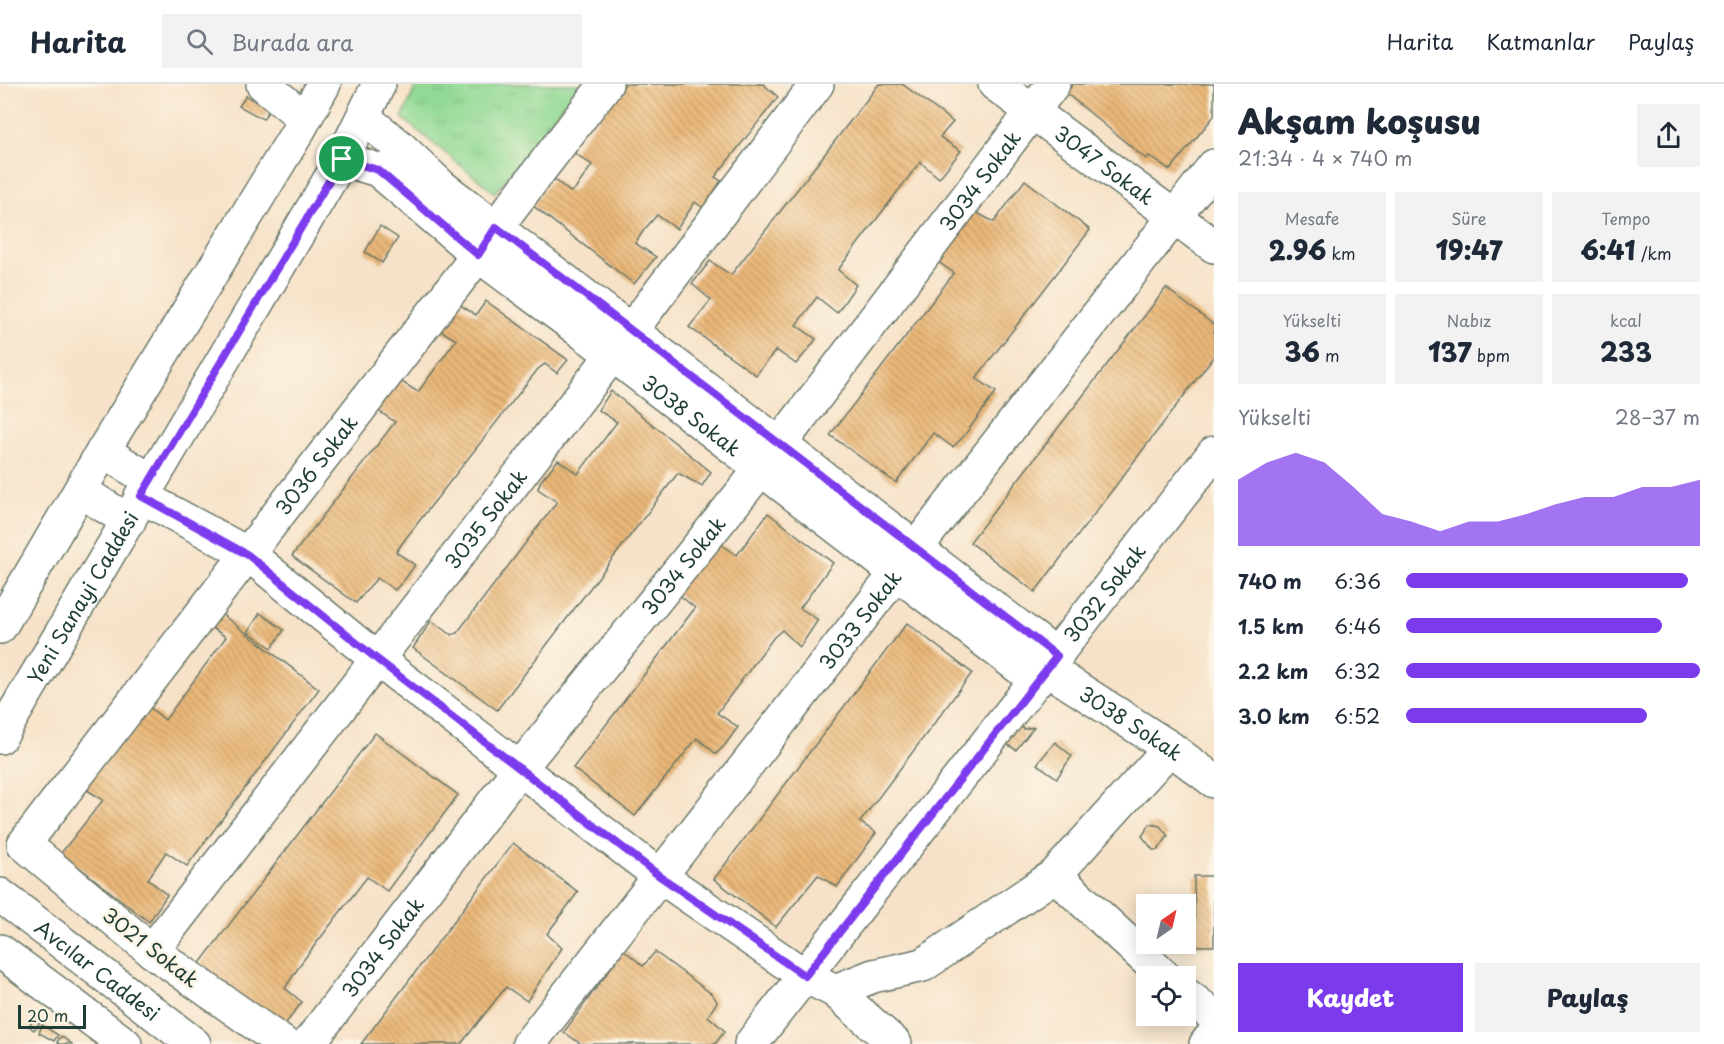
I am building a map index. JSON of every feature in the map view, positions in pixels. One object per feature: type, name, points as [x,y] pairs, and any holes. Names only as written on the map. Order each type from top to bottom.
[{"type":"main road","points":[[0,627],[82,492],[103,451],[311,108],[263,84]]},
{"type":"main road","name":"Yeni Sanayi Caddesi","points":[[0,737],[342,159],[379,84]]},
{"type":"main road","name":"3036 Sokak","points":[[24,844],[478,255],[496,227],[606,84]]},
{"type":"main road","name":"3035 Sokak","points":[[152,951],[378,660],[817,84]]},
{"type":"main road","name":"3047 Sokak","points":[[995,84],[1214,246]]},
{"type":"main road","name":"3034 Sokak","points":[[308,1044],[520,768],[770,458],[1053,84]]},
{"type":"main road","name":"3038 Sokak","points":[[311,108],[364,118],[399,146],[441,186],[496,227],[621,343],[1047,669],[1170,748],[1214,781]]},
{"type":"main road","name":"3038 Sokak","points":[[311,108],[342,159],[378,170],[478,255],[621,343]]},
{"type":"main road","name":"3033 Sokak","points":[[529,1044],[1176,218],[1214,166]]},
{"type":"main road","points":[[103,451],[140,499]]},
{"type":"main road","name":"3032 Sokak","points":[[751,1044],[1214,453]]},
{"type":"main road","points":[[82,492],[140,499],[248,555],[378,660],[661,877],[805,976],[835,990],[895,1044]]},
{"type":"main road","points":[[835,990],[873,976],[922,965],[1055,875],[1170,748]]},
{"type":"main road","name":"3021 Sokak","points":[[24,844],[152,951],[284,1044]]},
{"type":"main road","points":[[1055,875],[1153,966]]},
{"type":"main road","name":"Avcılar Caddesi","points":[[0,895],[194,1044]]},
{"type":"main road","name":"Avcılar Caddesi","points":[[0,951],[125,1044]]},
{"type":"main road","points":[[1196,1002],[1214,1016]]},
{"type":"main road","points":[[1206,1044],[1214,1034]]},
{"type":"green space","points":[[417,84],[580,84],[495,193],[402,118]]},
{"type":"building","points":[[625,84],[763,84],[778,97],[715,177],[721,181],[703,208],[695,202],[677,229],[657,215],[644,230],[635,243],[656,257],[634,284],[532,205],[553,178],[570,192],[576,188],[592,165],[573,152]]},
{"type":"building","points":[[879,84],[902,84],[953,122],[940,137],[961,151],[939,178],[920,162],[838,270],[856,285],[837,313],[817,297],[796,325],[816,339],[812,345],[796,364],[776,350],[756,375],[689,327],[711,300],[692,284],[710,261],[731,275]]},
{"type":"building","points":[[1073,84],[1214,84],[1214,116],[1170,170],[1149,156],[1146,159],[1066,93]]},
{"type":"building","points":[[246,96],[270,109],[263,119],[239,106]]},
{"type":"building","points":[[1025,180],[1090,230],[976,378],[996,392],[964,436],[953,447],[933,433],[896,483],[830,435],[954,273],[934,259],[970,209],[994,222]]},
{"type":"building","points":[[380,226],[398,238],[382,263],[365,252]]},
{"type":"building","points":[[1166,288],[1214,325],[1214,356],[1035,592],[970,542]]},
{"type":"building","points":[[486,301],[568,360],[557,373],[545,364],[538,369],[406,538],[396,552],[415,565],[405,579],[395,590],[377,578],[356,603],[292,556],[395,422],[374,408],[397,379],[418,392],[456,340],[437,328],[457,303],[476,315]]},
{"type":"building","points":[[611,391],[711,472],[702,486],[678,473],[497,710],[413,648],[431,621],[452,635],[457,633],[557,502],[538,489],[540,482],[558,460],[578,474],[617,422],[598,410]]},
{"type":"building","points":[[768,513],[833,563],[800,608],[818,620],[800,647],[782,630],[774,637],[717,713],[738,727],[725,745],[716,754],[697,738],[635,816],[573,768],[695,608],[676,592],[716,541],[737,555]]},
{"type":"building","points":[[219,612],[319,689],[187,866],[166,852],[148,879],[167,895],[149,922],[61,853],[103,800],[84,788],[147,705],[165,720],[226,637],[209,626]]},
{"type":"building","points":[[260,613],[284,630],[272,648],[248,632]]},
{"type":"building","points":[[907,623],[972,673],[860,822],[876,833],[837,887],[818,875],[776,927],[714,879]]},
{"type":"building","points":[[1014,723],[1024,729],[1034,727],[1016,750],[1002,741]]},
{"type":"building","points":[[375,733],[458,795],[387,891],[367,877],[302,962],[285,988],[302,1002],[280,1031],[263,1012],[200,963]]},
{"type":"building","points":[[1055,742],[1072,756],[1057,778],[1037,764]]},
{"type":"building","points":[[1150,824],[1160,826],[1168,836],[1158,850],[1153,850],[1142,836]]},
{"type":"building","points":[[513,843],[578,892],[547,934],[562,948],[527,1001],[506,987],[461,1044],[361,1044]]},
{"type":"building","points":[[1194,876],[1214,876],[1214,946],[1196,946]]},
{"type":"building","points":[[624,950],[643,966],[655,952],[713,995],[717,1002],[708,1016],[725,1031],[715,1044],[581,1044],[564,1032]]},
{"type":"building","points":[[34,1018],[40,1022],[34,1030],[29,1026]]},
{"type":"building","points":[[42,1025],[58,1035],[54,1041],[39,1033]]},
{"type":"building","points":[[61,1036],[72,1044],[59,1044],[57,1042]]},
{"type":"route","points":[[342,159],[378,170],[478,255],[496,227],[779,446],[1057,656],[805,976],[661,877],[378,660],[248,555],[141,496],[342,159]]}]
